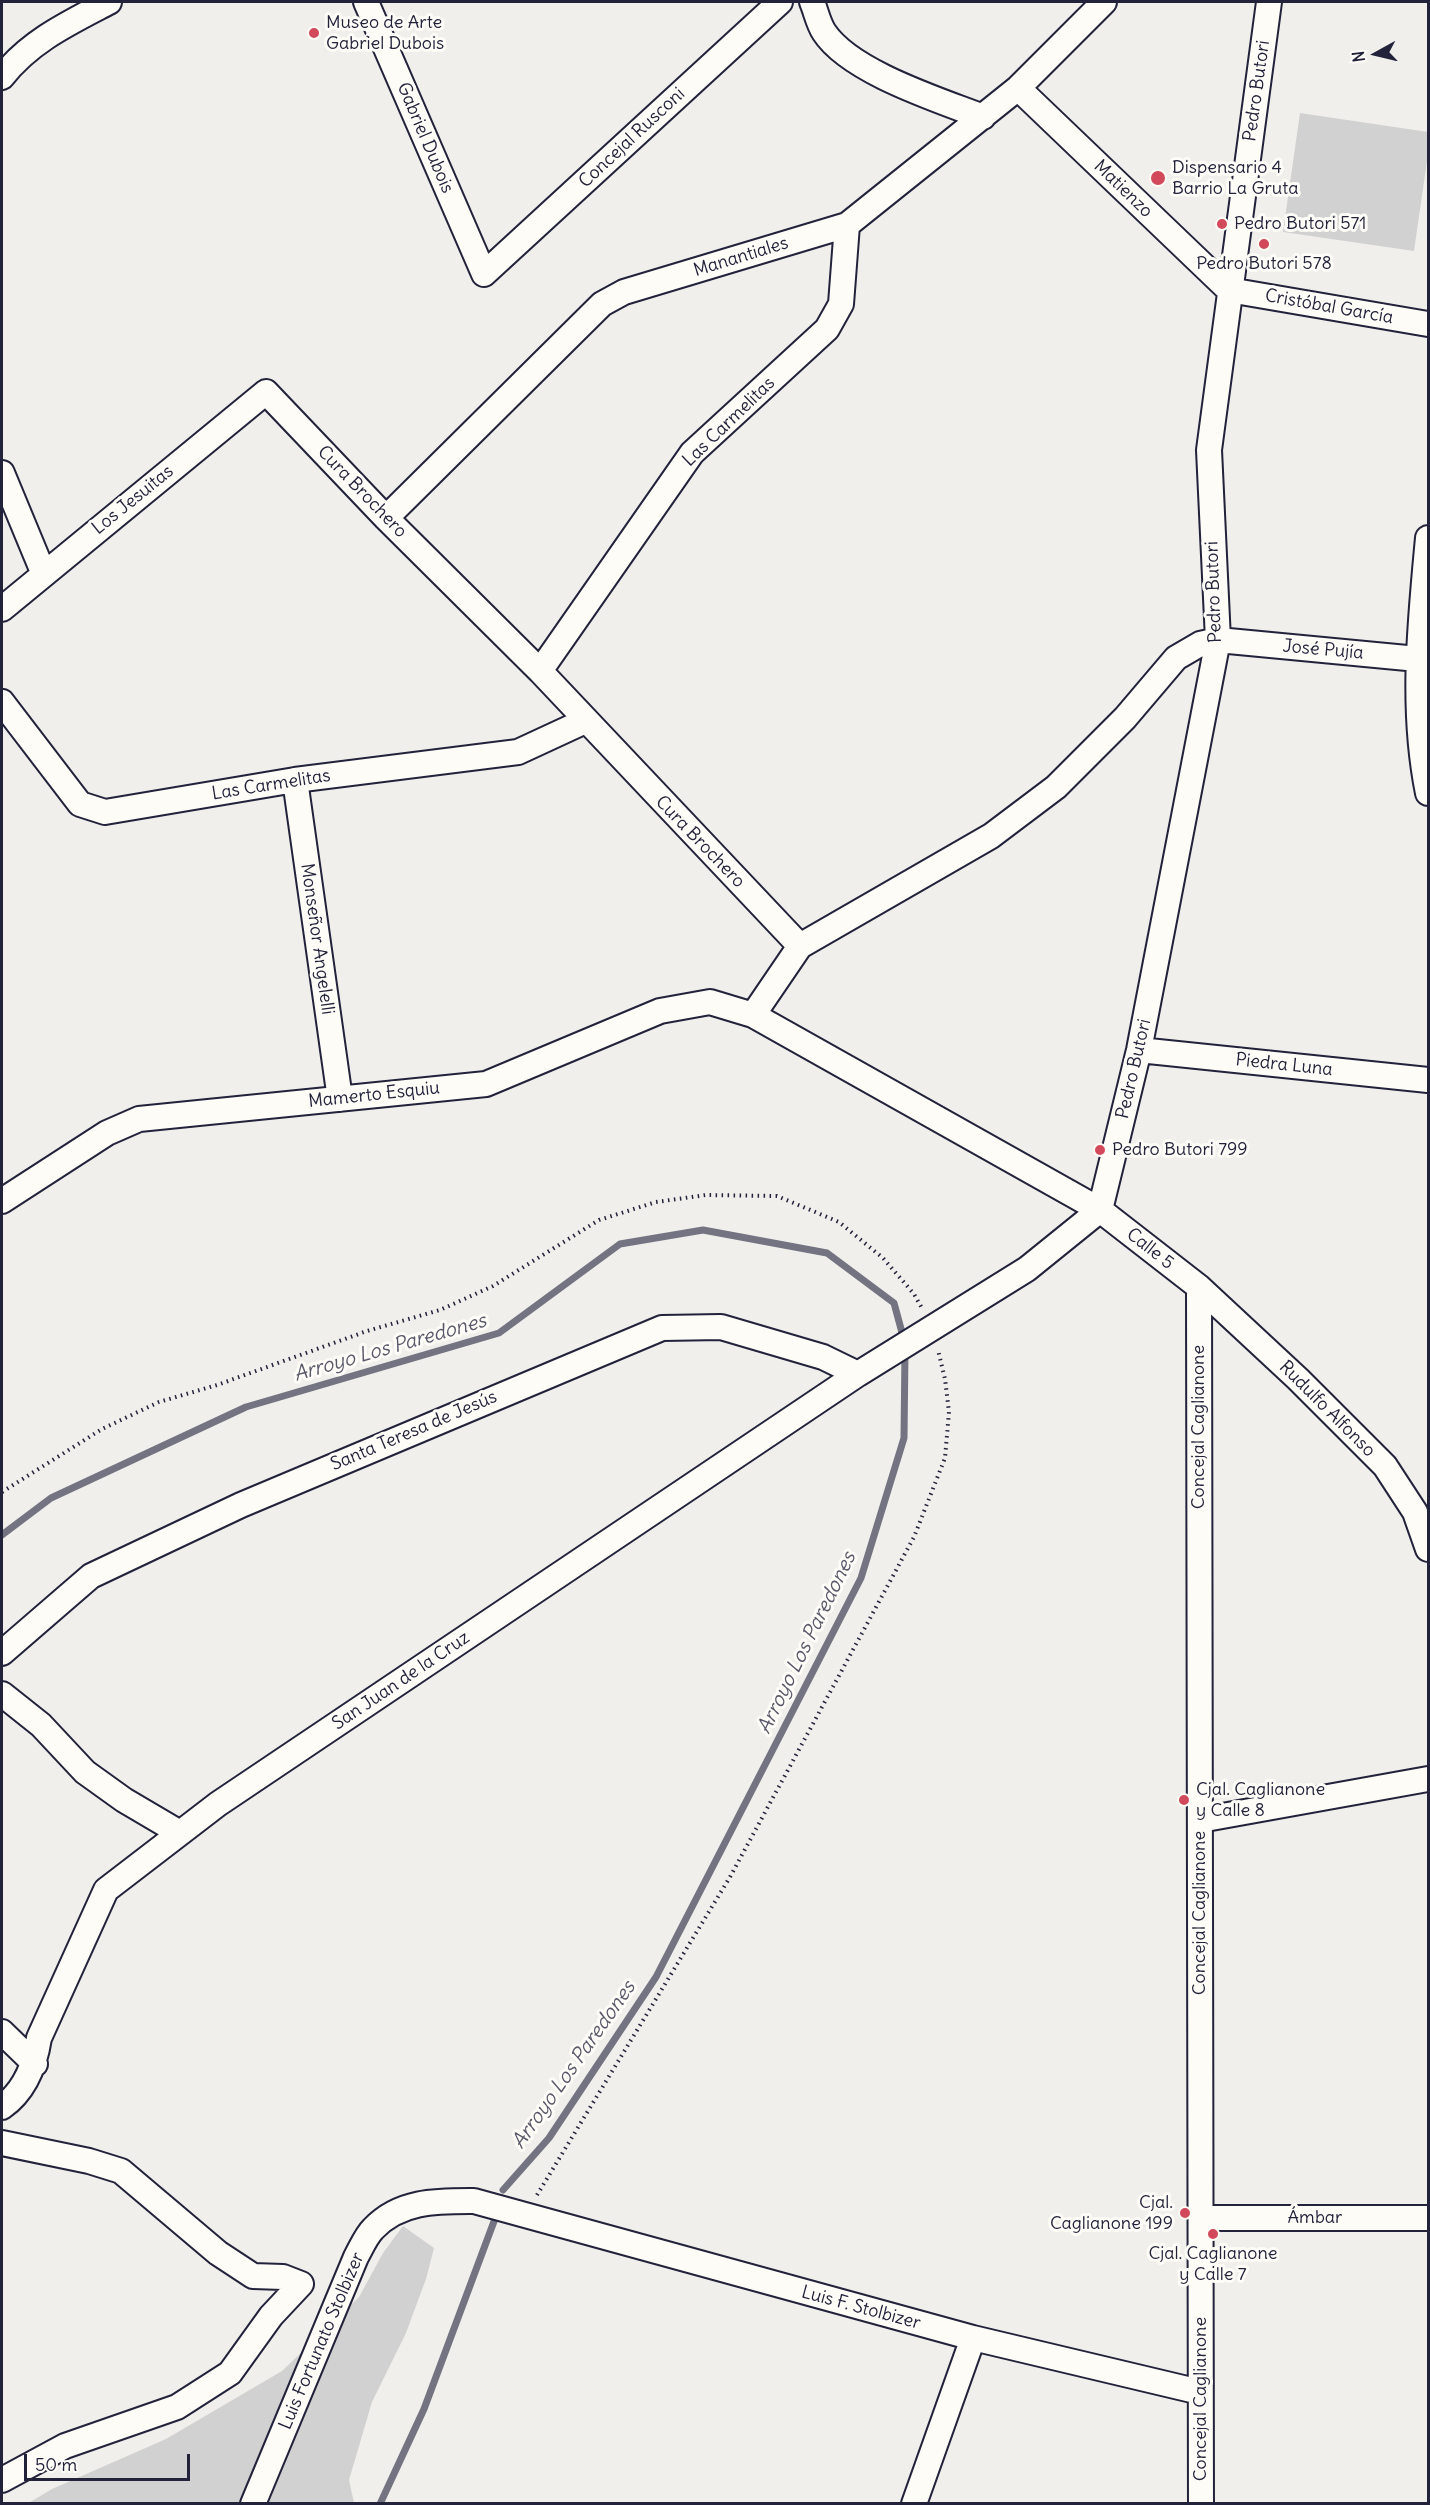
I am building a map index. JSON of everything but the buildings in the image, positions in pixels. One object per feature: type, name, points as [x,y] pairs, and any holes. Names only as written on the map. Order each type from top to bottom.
[{"type":"street","points":[[2,77],[23,53],[37,42],[109,2]]},
{"type":"street","name":"Gabriel Dubois","points":[[366,2],[484,274]]},
{"type":"street","name":"Concejal Rusconi","points":[[484,274],[780,2]]},
{"type":"street","points":[[812,2],[824,33],[852,58],[885,79],[982,117]]},
{"type":"street","name":"Manantiales","points":[[386,518],[602,304],[624,292],[847,225],[1018,88],[1104,2]]},
{"type":"street","name":"Pedro Butori","points":[[1100,1210],[1139,1050],[1218,640],[1209,450],[1269,2]]},
{"type":"street","name":"Matienzo","points":[[1018,88],[1229,290]]},
{"type":"street","name":"Las Carmelitas","points":[[540,671],[692,453],[827,329],[841,304],[847,225]]},
{"type":"street","name":"Cristóbal García","points":[[1229,290],[1428,324]]},
{"type":"street","name":"Cura Brochero","points":[[266,392],[386,518],[540,671],[585,722],[800,946]]},
{"type":"street","name":"Los Jesuitas","points":[[2,609],[44,572],[266,392]]},
{"type":"street","points":[[2,473],[44,572]]},
{"type":"street","points":[[1428,538],[1423,660],[1424,769],[1428,794]]},
{"type":"street","points":[[1100,1210],[753,1015],[800,946],[991,836],[1056,787],[1125,718],[1176,658],[1200,644],[1218,640]]},
{"type":"street","name":"José Pujía","points":[[1218,640],[1423,660]]},
{"type":"street","name":"Las Carmelitas","points":[[2,702],[80,804],[105,812],[295,780],[518,752],[585,722]]},
{"type":"street","name":"Monseñor Angelelli","points":[[295,780],[340,1099]]},
{"type":"street","name":"Mamerto Esquiu","points":[[2,1200],[107,1133],[139,1119],[486,1084],[660,1011],[710,1002],[753,1015]]},
{"type":"street","name":"Piedra Luna","points":[[1139,1050],[1428,1080]]},
{"type":"street","name":"Calle 5","points":[[1100,1210],[1199,1287]]},
{"type":"street","name":"San Juan de la Cruz","points":[[35,2064],[39,2038],[106,1890],[228,1797],[858,1374],[1027,1269],[1100,1210]]},
{"type":"street","name":"Rudulfo Alfonso","points":[[1199,1287],[1298,1379],[1385,1466],[1415,1512],[1428,1550]]},
{"type":"street","name":"Concejal Caglianone","points":[[1199,1287],[1201,2504]]},
{"type":"street","name":"Santa Teresa de Jesús","points":[[2,1653],[92,1576],[241,1505],[662,1328],[721,1327],[823,1357],[858,1374]]},
{"type":"street","points":[[2,1694],[41,1725],[85,1772],[180,1833]]},
{"type":"street","points":[[1200,1820],[1428,1779]]},
{"type":"street","points":[[2,2032],[35,2064],[12,2100],[2,2107]]},
{"type":"street","points":[[2,2143],[89,2161],[121,2171],[218,2253],[253,2276],[283,2277],[301,2284],[271,2316],[230,2373],[177,2407],[65,2446],[2,2480]]},
{"type":"street","name":"Luis Fortunato Stolbizer","points":[[253,2504],[356,2257],[373,2229],[398,2211],[423,2202],[474,2201],[524,2215]]},
{"type":"street","name":"Luis F. Stolbizer","points":[[524,2215],[973,2338],[1200,2392]]},
{"type":"street","name":"Ámbar","points":[[1202,2218],[1428,2218]]},
{"type":"street","points":[[914,2504],[973,2338]]},
{"type":"path","points":[[2,1492],[102,1429],[159,1402],[217,1385],[366,1331],[440,1310],[493,1286],[599,1220],[656,1202],[706,1195],[777,1196],[839,1222],[883,1258],[914,1294],[945,1379],[949,1412],[945,1458],[914,1537],[730,1876],[524,2215]]},
{"type":"shaded area","points":[[1300,113],[1428,132],[1428,154],[1414,251],[1283,232]]},
{"type":"shaded area","points":[[403,2226],[434,2248],[426,2279],[406,2333],[372,2402],[349,2480],[354,2503],[27,2504],[52,2489],[166,2439],[282,2371],[359,2297],[383,2253]]},
{"type":"waterway","name":"Arroyo Los Paredones","points":[[2,1535],[51,1498],[246,1407],[499,1333],[620,1244],[703,1230],[827,1253],[894,1303],[904,1340]]},
{"type":"waterway","name":"Arroyo Los Paredones","points":[[503,2190],[549,2138],[656,1977],[861,1578],[904,1438],[905,1351]]},
{"type":"waterway","name":"Arroyo Los Paredones","points":[[380,2504],[424,2409],[496,2216]]},
{"type":"place","name":"Museo de Arte Gabriel Dubois","points":[[314,33]]},
{"type":"place","name":"Dispensario 4 Barrio La Gruta","points":[[1158,178]]},
{"type":"place","name":"Pedro Butori 571","points":[[1222,224]]},
{"type":"place","name":"Pedro Butori 578","points":[[1264,244]]},
{"type":"place","name":"Pedro Butori 799","points":[[1100,1150]]},
{"type":"place","name":"Cjal. Caglianone y Calle 8","points":[[1184,1800]]},
{"type":"place","name":"Cjal. Caglianone 199","points":[[1185,2213]]},
{"type":"place","name":"Cjal. Caglianone y Calle 7","points":[[1213,2234]]}]
